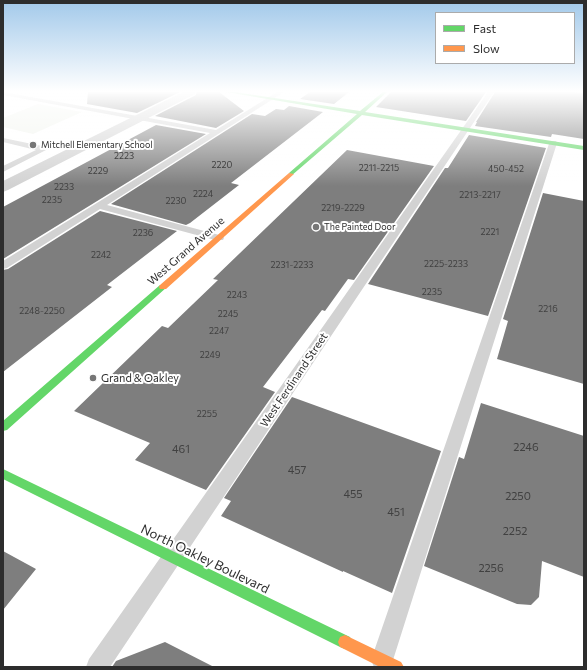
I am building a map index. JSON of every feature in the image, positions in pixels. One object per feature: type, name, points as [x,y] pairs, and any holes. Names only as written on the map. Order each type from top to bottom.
[{"type":"street","points":[[3,187],[129,123]]},
{"type":"street","name":"West Grand Avenue","points":[[3,427],[349,123]]},
{"type":"street","points":[[428,123],[584,148]]},
{"type":"street","name":"North Oakley Boulevard","points":[[3,474],[396,667]]},
{"type":"lane","points":[[168,123],[216,132]]},
{"type":"lane","points":[[3,266],[230,123]]},
{"type":"lane","name":"West Ferdinand Street","points":[[97,667],[470,123]]},
{"type":"lane","points":[[3,140],[44,149],[3,169]]},
{"type":"lane","points":[[382,660],[553,143]]},
{"type":"lane","points":[[99,206],[219,238]]},
{"type":"shaded area","points":[[3,123],[57,123],[33,134],[3,127]]},
{"type":"building","points":[[192,123],[224,123],[216,128]]},
{"type":"building","points":[[237,123],[308,123],[231,183],[239,185],[186,225],[111,204]]},
{"type":"building","points":[[476,123],[584,123],[584,139],[552,134],[551,137],[475,126]]},
{"type":"building","points":[[156,125],[206,134],[3,259],[3,207]]},
{"type":"building","points":[[469,135],[546,148],[488,316],[368,284],[445,168],[448,168]]},
{"type":"building","points":[[347,150],[434,166],[354,280],[348,279],[325,311],[322,310],[263,387],[275,392],[206,490],[135,460],[150,443],[74,411],[162,326],[168,328],[218,280],[213,279]]},
{"type":"building","points":[[543,193],[584,201],[584,384],[497,359],[508,321],[503,319]]},
{"type":"building","points":[[100,211],[177,231],[107,285],[112,287],[3,372],[3,270],[8,269]]},
{"type":"building","points":[[292,397],[441,451],[392,593],[221,516],[231,501],[224,498]]},
{"type":"building","points":[[481,403],[584,436],[584,577],[542,561],[539,597],[531,605],[517,604],[424,566],[459,457],[464,459]]},
{"type":"building","points":[[3,551],[36,569],[3,610]]},
{"type":"building","points":[[165,642],[214,667],[112,667],[116,661]]},
{"type":"traffic: fast","points":[[291,174],[349,123]]},
{"type":"traffic: fast","points":[[427,123],[584,148]]},
{"type":"traffic: fast","points":[[3,427],[163,287]]},
{"type":"traffic: fast","points":[[3,474],[345,642]]},
{"type":"traffic: slow","points":[[163,287],[291,174]]},
{"type":"traffic: slow","points":[[345,642],[396,667]]},
{"type":"place","name":"Mitchell Elementary School","points":[[33,145]]},
{"type":"place","name":"The Painted Door","points":[[316,227]]},
{"type":"place","name":"Grand & Oakley","points":[[93,378]]}]
